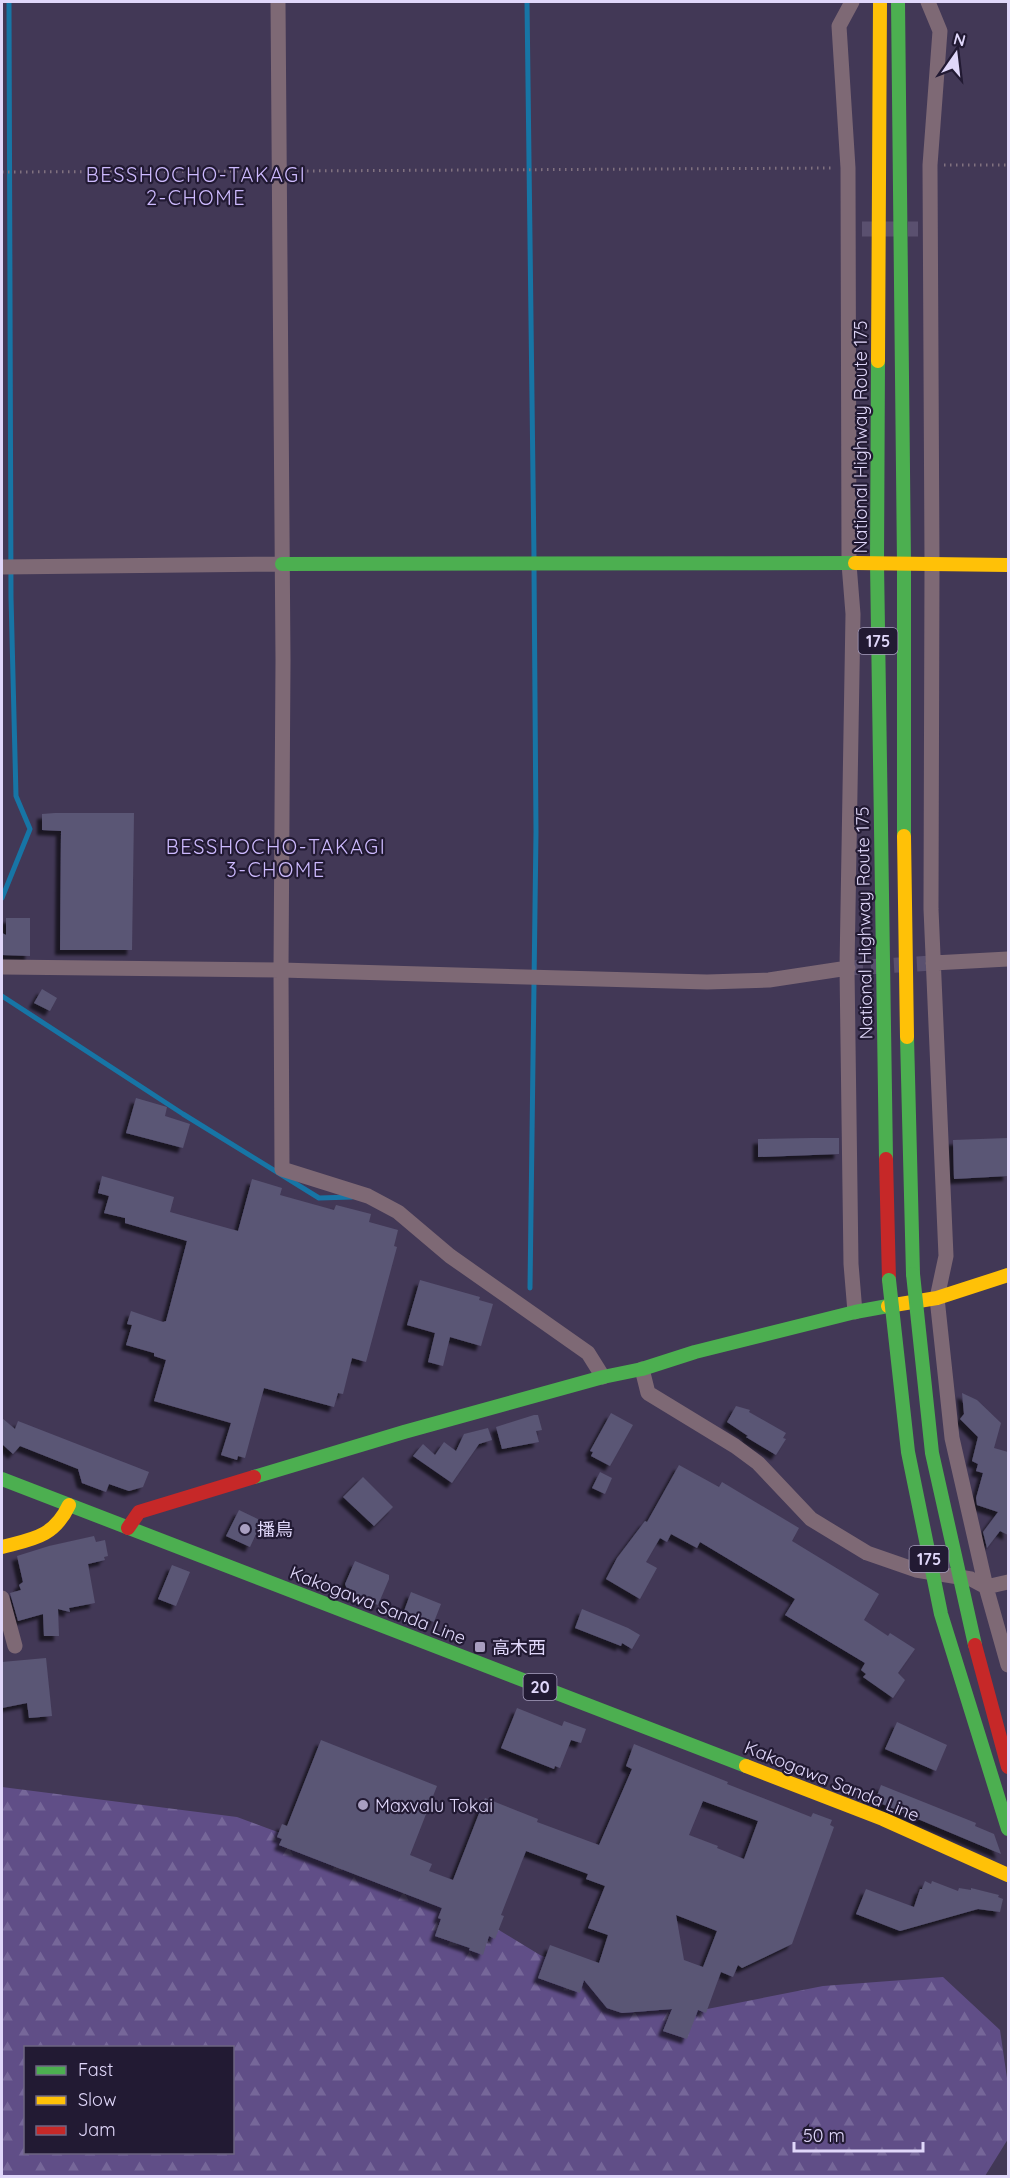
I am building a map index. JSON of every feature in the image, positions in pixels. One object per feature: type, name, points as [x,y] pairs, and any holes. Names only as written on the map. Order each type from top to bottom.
[{"type":"main road","name":"National Highway Route 175","points":[[880,2],[877,563],[889,1280],[908,1452],[940,1614],[1008,1829]]},
{"type":"main road","name":"175","points":[[898,2],[904,564],[904,940],[913,1274],[932,1453],[966,1611],[1008,1767]]},
{"type":"main road","points":[[282,564],[877,563],[1008,565]]},
{"type":"main road","points":[[128,1528],[139,1512],[404,1432],[603,1377],[642,1369],[695,1352],[855,1312],[937,1298],[1008,1275]]},
{"type":"main road","name":"Kakogawa Sanda Line","points":[[2,1479],[883,1819],[1008,1875]]},
{"type":"main road","points":[[2,1547],[45,1535],[64,1519],[69,1505]]},
{"type":"street","points":[[278,2],[283,660],[282,1170],[368,1196],[398,1212],[450,1256],[588,1353],[603,1377]]},
{"type":"street","points":[[852,2],[839,26],[848,168],[855,229],[849,564],[853,614],[848,968],[851,1264],[855,1312]]},
{"type":"street","points":[[928,2],[940,31],[924,229],[932,564],[931,909],[946,1256],[937,1298],[952,1438],[986,1587],[1008,1665]]},
{"type":"street","points":[[2,567],[282,564]]},
{"type":"street","points":[[933,963],[1008,959]]},
{"type":"street","points":[[2,967],[281,970],[707,982],[769,980],[848,968]]},
{"type":"street","points":[[642,1369],[648,1393],[735,1446],[758,1463],[811,1519],[867,1553],[916,1570],[971,1579],[986,1587],[1008,1582]]},
{"type":"street","points":[[2,1598],[15,1646]]},
{"type":"path","points":[[930,165],[1008,165]]},
{"type":"path","points":[[2,172],[848,168]]},
{"type":"green space","points":[[2,1787],[237,1817],[431,1889],[540,1955],[682,2014],[823,1986],[943,1977],[1000,2030],[1008,2085],[1008,2139],[985,2176],[2,2176]]},
{"type":"building","points":[[134,813],[132,950],[60,950],[61,831],[42,830],[42,814]]},
{"type":"building","points":[[6,918],[30,918],[30,956],[2,955],[2,933],[6,935]]},
{"type":"building","points":[[42,989],[57,998],[50,1011],[34,1003]]},
{"type":"building","points":[[136,1098],[167,1107],[165,1116],[190,1124],[183,1148],[126,1133]]},
{"type":"building","points":[[839,1138],[839,1154],[758,1157],[758,1139]]},
{"type":"building","points":[[1008,1138],[1008,1176],[954,1179],[953,1140]]},
{"type":"building","points":[[102,1176],[174,1197],[170,1212],[238,1231],[252,1179],[282,1188],[280,1195],[334,1210],[336,1205],[371,1214],[369,1222],[398,1230],[394,1246],[397,1247],[366,1362],[352,1358],[343,1394],[338,1393],[334,1407],[264,1388],[245,1458],[238,1456],[237,1460],[221,1455],[231,1423],[154,1401],[166,1360],[154,1356],[154,1353],[126,1345],[132,1325],[127,1324],[131,1311],[166,1321],[187,1241],[125,1223],[125,1218],[104,1213],[109,1196],[98,1193]]},
{"type":"building","points":[[420,1280],[480,1297],[479,1300],[493,1304],[481,1346],[450,1337],[443,1366],[428,1362],[435,1333],[407,1325]]},
{"type":"building","points":[[962,1393],[977,1400],[1001,1423],[994,1448],[1008,1452],[1008,1535],[1000,1531],[987,1548],[983,1532],[998,1512],[977,1505],[976,1498],[983,1473],[976,1471],[978,1464],[972,1461],[978,1437],[960,1419],[964,1414]]},
{"type":"building","points":[[736,1406],[750,1410],[749,1412],[786,1433],[783,1438],[786,1439],[776,1455],[746,1437],[748,1436],[727,1422]]},
{"type":"building","points":[[611,1413],[633,1425],[610,1466],[591,1456],[593,1452],[590,1451]]},
{"type":"building","points":[[538,1415],[542,1430],[536,1431],[539,1442],[502,1449],[496,1427]]},
{"type":"building","points":[[2,1418],[15,1429],[18,1421],[149,1472],[143,1487],[129,1491],[109,1484],[106,1492],[82,1483],[78,1469],[20,1446],[13,1454],[2,1444]]},
{"type":"building","points":[[488,1428],[492,1440],[479,1444],[452,1483],[413,1456],[423,1444],[435,1455],[444,1442],[456,1451],[464,1434]]},
{"type":"building","points":[[679,1465],[719,1487],[722,1482],[799,1528],[792,1541],[879,1594],[864,1620],[888,1636],[890,1633],[915,1649],[898,1673],[905,1680],[893,1698],[863,1677],[866,1674],[861,1670],[865,1663],[785,1615],[795,1599],[700,1542],[697,1548],[671,1534],[667,1542],[660,1538],[646,1562],[657,1568],[640,1599],[606,1579],[617,1558],[645,1521],[647,1522]]},
{"type":"building","points":[[600,1472],[612,1478],[605,1494],[592,1488]]},
{"type":"building","points":[[363,1477],[393,1507],[374,1526],[343,1497]]},
{"type":"building","name":"播鳥","points":[[239,1510],[262,1521],[250,1547],[226,1536]]},
{"type":"building","points":[[94,1536],[96,1542],[105,1540],[108,1556],[104,1557],[105,1560],[88,1564],[95,1603],[69,1608],[70,1612],[58,1609],[59,1636],[44,1636],[43,1614],[18,1621],[10,1593],[21,1590],[19,1585],[23,1582],[17,1556]]},
{"type":"building","points":[[355,1561],[389,1575],[378,1605],[349,1594],[345,1584]]},
{"type":"building","points":[[172,1565],[190,1572],[176,1606],[158,1599]]},
{"type":"building","points":[[411,1592],[441,1604],[434,1622],[404,1611]]},
{"type":"building","points":[[582,1609],[640,1635],[632,1649],[622,1643],[621,1646],[575,1628]]},
{"type":"building","points":[[46,1658],[52,1716],[29,1718],[27,1703],[2,1708],[2,1662]]},
{"type":"building","points":[[517,1708],[562,1726],[564,1721],[586,1729],[581,1743],[571,1740],[560,1768],[555,1766],[554,1769],[501,1748]]},
{"type":"building","points":[[897,1722],[947,1745],[936,1771],[885,1749]]},
{"type":"building","points":[[321,1740],[437,1786],[410,1855],[432,1864],[429,1871],[453,1880],[485,1798],[538,1819],[537,1822],[599,1845],[632,1769],[626,1766],[634,1744],[811,1817],[813,1813],[832,1820],[830,1825],[834,1827],[792,1944],[742,1968],[738,1965],[733,1977],[721,1972],[706,2013],[698,2010],[687,2039],[663,2031],[672,2009],[622,2013],[607,2008],[584,1980],[580,1993],[538,1978],[550,1945],[599,1963],[608,1935],[588,1928],[605,1886],[586,1879],[588,1874],[526,1851],[501,1915],[504,1916],[495,1939],[489,1936],[483,1955],[435,1936],[442,1908],[279,1845],[282,1839],[277,1837],[282,1824],[287,1826]],"holes":[[[703,1801],[758,1821],[744,1859],[689,1835]],[[676,1915],[717,1931],[703,1967],[684,1960]]]},
{"type":"building","points":[[881,1785],[976,1823],[975,1826],[994,1834],[1001,1854],[875,1801]]},
{"type":"building","points":[[925,1881],[931,1884],[932,1881],[958,1891],[959,1888],[971,1890],[971,1888],[999,1895],[998,1897],[1003,1899],[1000,1912],[978,1909],[900,1931],[856,1914],[866,1889],[914,1907]]},
{"type":"waterway","points":[[2,898],[30,829],[16,796],[11,597],[9,2]]},
{"type":"waterway","points":[[527,2],[534,557]]},
{"type":"waterway","points":[[530,1288],[536,832],[534,567]]},
{"type":"waterway","points":[[2,996],[183,1114],[319,1198],[352,1197]]},
{"type":"tunnel","points":[[862,229],[918,229]]},
{"type":"tunnel","points":[[848,968],[933,963]]},
{"type":"traffic: fast","points":[[898,2],[904,564],[904,836]]},
{"type":"traffic: fast","points":[[878,361],[877,563],[886,1159]]},
{"type":"traffic: fast","points":[[282,564],[855,563]]},
{"type":"traffic: fast","points":[[907,1037],[913,1274]]},
{"type":"traffic: fast","points":[[913,1274],[932,1453],[975,1645]]},
{"type":"traffic: fast","points":[[889,1280],[908,1452],[941,1614],[1008,1829]]},
{"type":"traffic: fast","points":[[254,1477],[404,1432],[603,1377],[642,1369],[695,1352],[855,1312],[888,1306]]},
{"type":"traffic: fast","points":[[2,1479],[746,1766]]},
{"type":"traffic: slow","points":[[878,361],[880,2]]},
{"type":"traffic: slow","points":[[855,563],[1008,565]]},
{"type":"traffic: slow","points":[[904,836],[907,1037]]},
{"type":"traffic: slow","points":[[888,1306],[937,1298],[1008,1275]]},
{"type":"traffic: slow","points":[[2,1547],[42,1535],[57,1524],[69,1505]]},
{"type":"traffic: slow","points":[[746,1766],[883,1819],[1008,1875]]},
{"type":"traffic: jam","points":[[886,1159],[889,1280]]},
{"type":"traffic: jam","points":[[128,1528],[139,1512],[254,1477]]},
{"type":"traffic: jam","points":[[975,1645],[1008,1767]]},
{"type":"place","name":"播鳥","points":[[245,1529]]},
{"type":"place","name":"高木西","points":[[480,1647]]},
{"type":"place","name":"Maxvalu Tokai","points":[[363,1805]]},
{"type":"district","name":"BESSHOCHO-TAKAGI 2-CHOME","points":[[196,186]]},
{"type":"district","name":"BESSHOCHO-TAKAGI 3-CHOME","points":[[276,858]]}]
